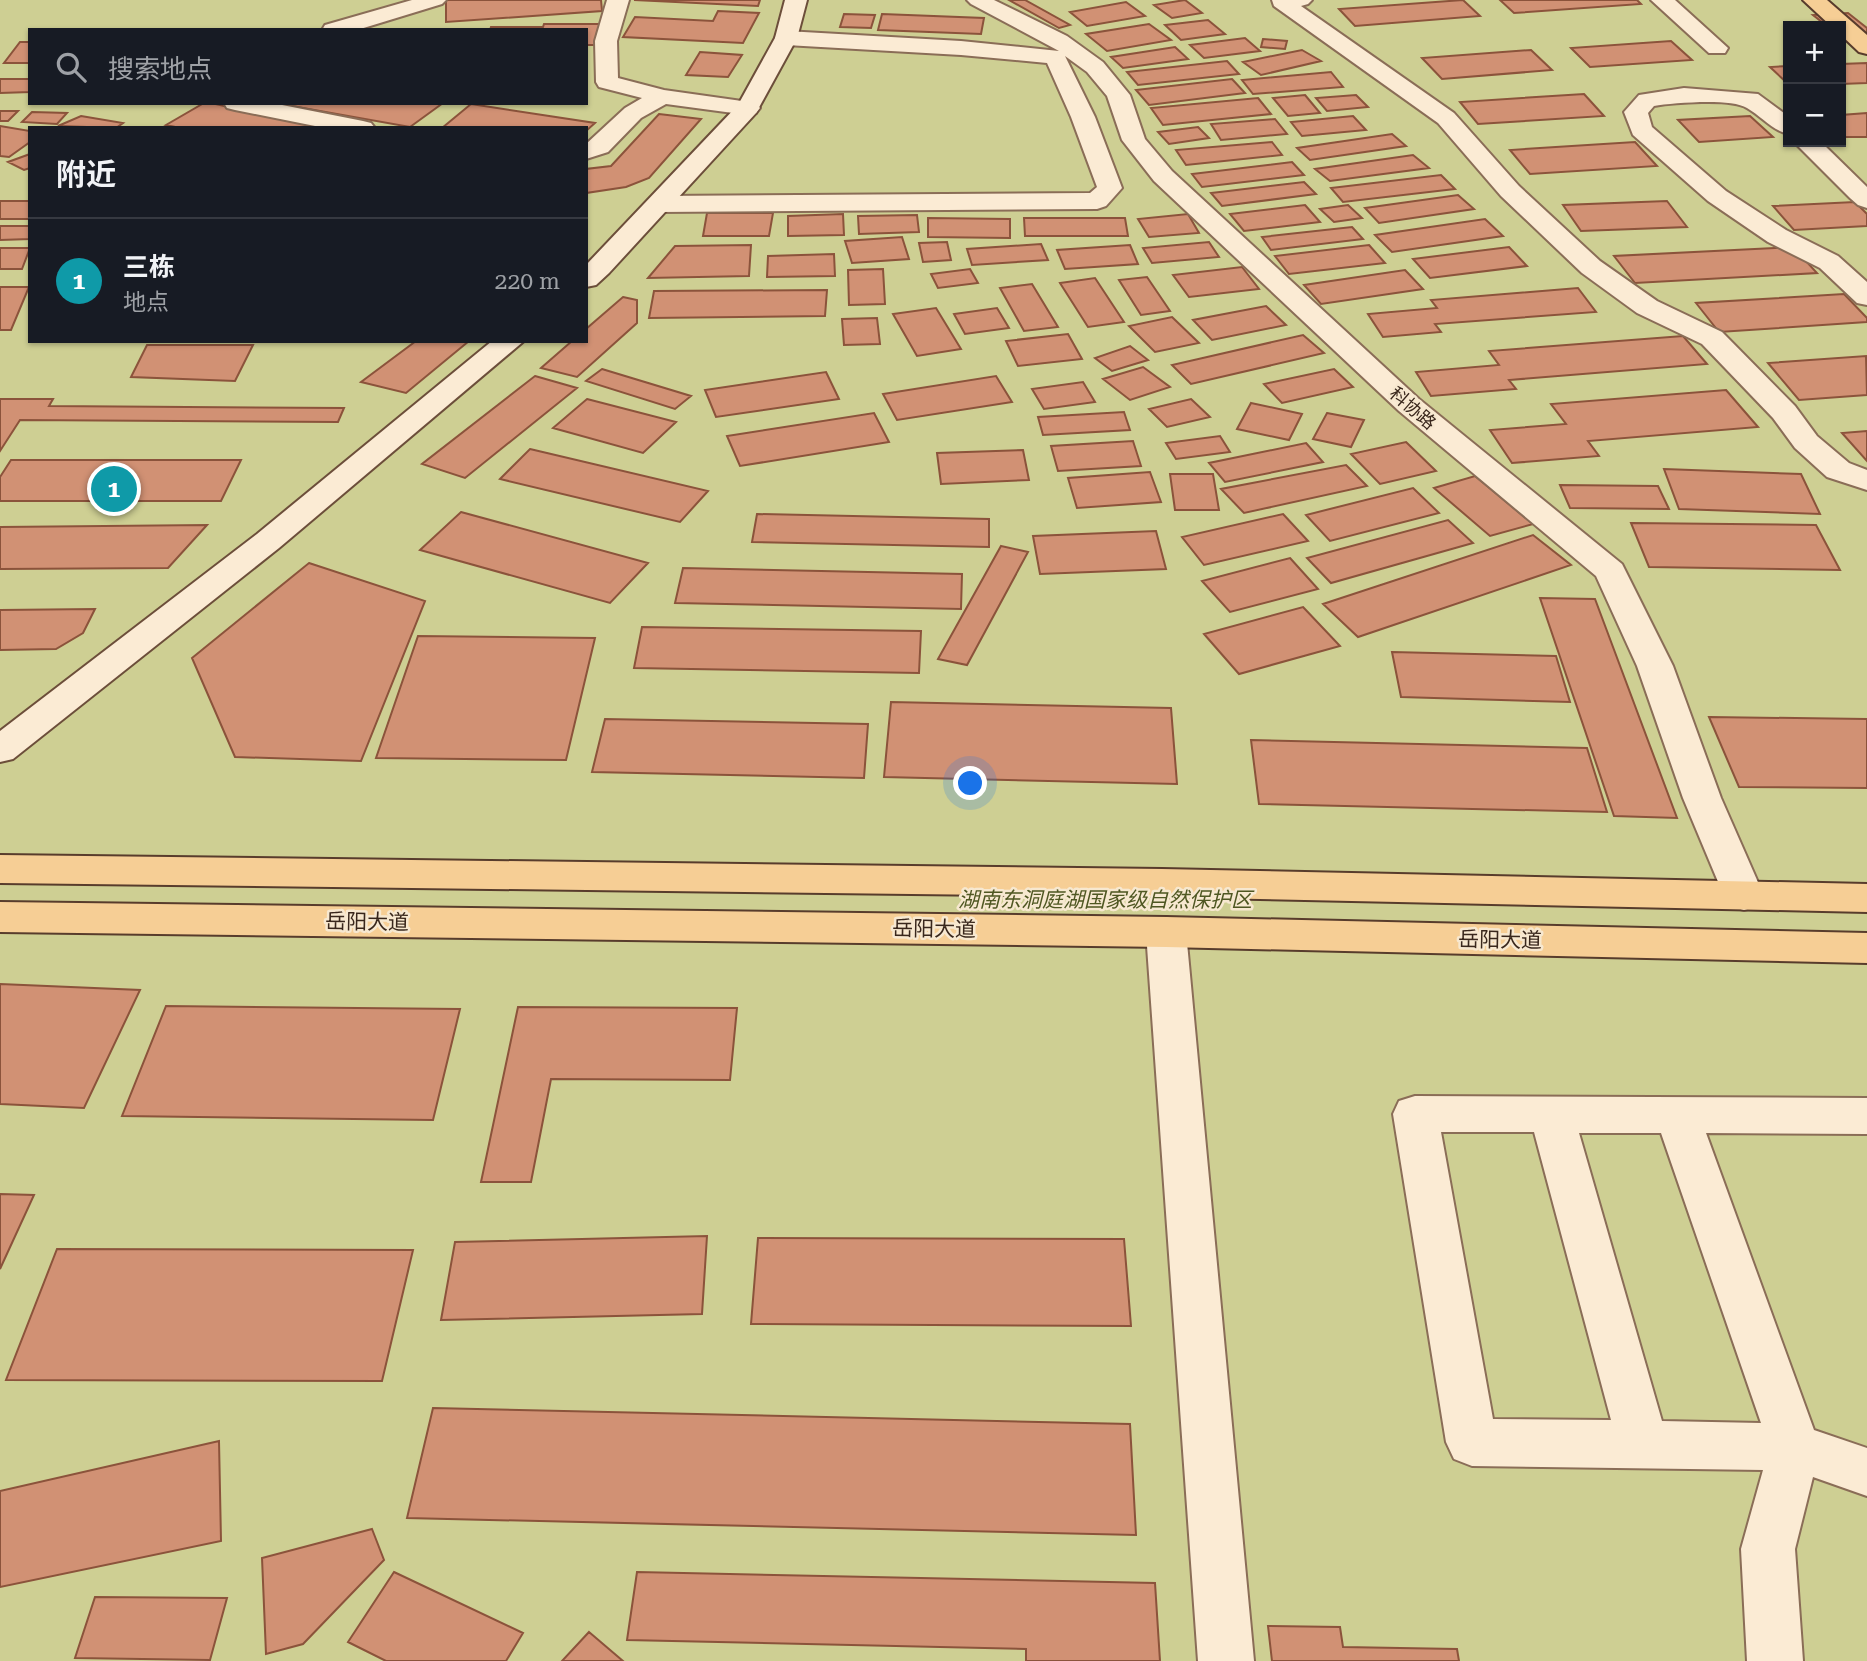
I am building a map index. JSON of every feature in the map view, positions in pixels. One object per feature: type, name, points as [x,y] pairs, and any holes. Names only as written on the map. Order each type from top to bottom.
[{"type":"main road","points":[[1814,0],[1867,47]]},
{"type":"main road","points":[[0,869],[1162,883],[1867,898]]},
{"type":"main road","name":"岳阳大道","points":[[0,917],[1166,932],[1867,948]]},
{"type":"street","points":[[340,28],[435,0]]},
{"type":"street","points":[[618,0],[594,55],[607,82],[663,97],[748,108]]},
{"type":"street","points":[[588,277],[748,108],[786,38],[796,0]]},
{"type":"street","name":"科协路","points":[[978,0],[1059,41],[1095,67],[1118,95],[1134,140],[1163,176],[1409,405],[1610,571],[1655,666],[1702,798],[1744,896]]},
{"type":"street","points":[[1301,0],[1280,2],[1446,118],[1510,191],[1591,267],[1647,307],[1712,338],[1784,412],[1806,442],[1838,470],[1867,481]]},
{"type":"street","points":[[1662,0],[1717,48]]},
{"type":"street","points":[[659,204],[1097,201],[1110,188],[1083,117],[1055,57],[961,48],[786,38]]},
{"type":"street","points":[[1783,123],[1750,99],[1684,95],[1647,100],[1636,112],[1640,130],[1717,196],[1777,236],[1829,262],[1867,297]]},
{"type":"street","points":[[588,152],[608,139],[633,113],[663,97]]},
{"type":"street","points":[[245,105],[353,126]]},
{"type":"street","points":[[1812,147],[1867,200]]},
{"type":"street","points":[[0,750],[268,541],[508,343]]},
{"type":"street","points":[[1166,932],[1226,1661]]},
{"type":"street","points":[[1867,1116],[1415,1114],[1472,1442],[1795,1447],[1867,1472]]},
{"type":"street","points":[[1552,1116],[1643,1444]]},
{"type":"street","points":[[1677,1116],[1795,1447],[1768,1549],[1775,1661]]},
{"type":"green space","name":"湖南东洞庭湖国家级自然保护区","points":[[0,0],[1867,0],[1867,1661],[0,1661]]},
{"type":"building","points":[[446,0],[601,0],[602,11],[446,22]]},
{"type":"building","points":[[634,0],[760,0],[758,6]]},
{"type":"building","points":[[1009,0],[1025,0],[1070,25],[1059,28]]},
{"type":"building","points":[[1185,0],[1202,13],[1172,18],[1154,5]]},
{"type":"building","points":[[1463,0],[1480,16],[1355,26],[1339,9]]},
{"type":"building","points":[[1500,0],[1637,0],[1641,4],[1514,13]]},
{"type":"building","points":[[1126,2],[1145,16],[1087,26],[1070,12]]},
{"type":"building","points":[[718,11],[759,13],[743,43],[623,37],[635,17],[713,21]]},
{"type":"building","points":[[1848,13],[1867,28],[1867,34],[1846,36],[1846,21],[1821,21],[1813,15]]},
{"type":"building","points":[[844,14],[875,15],[871,28],[840,27]]},
{"type":"building","points":[[882,14],[984,18],[981,34],[878,30]]},
{"type":"building","points":[[1208,20],[1225,34],[1181,40],[1165,25]]},
{"type":"building","points":[[544,24],[602,24],[595,45],[588,45],[588,28],[491,28],[543,27]]},
{"type":"building","points":[[1149,24],[1171,40],[1107,51],[1086,34]]},
{"type":"building","points":[[1245,38],[1260,51],[1204,58],[1190,45]]},
{"type":"building","points":[[1263,39],[1287,41],[1285,49],[1261,47]]},
{"type":"building","points":[[1671,41],[1692,60],[1590,67],[1571,48]]},
{"type":"building","points":[[20,42],[28,42],[28,63],[4,63]]},
{"type":"building","points":[[1175,47],[1188,59],[1123,68],[1111,57]]},
{"type":"building","points":[[1302,50],[1321,61],[1261,75],[1243,62]]},
{"type":"building","points":[[1531,50],[1552,70],[1442,79],[1422,58]]},
{"type":"building","points":[[700,52],[742,55],[728,77],[686,75]]},
{"type":"building","points":[[1227,61],[1239,74],[1138,85],[1127,72]]},
{"type":"building","points":[[1867,63],[1867,83],[1846,84],[1846,64]]},
{"type":"building","points":[[1783,66],[1783,79],[1770,67]]},
{"type":"building","points":[[1331,72],[1343,87],[1253,94],[1242,80]]},
{"type":"building","points":[[0,79],[28,79],[28,92],[0,93]]},
{"type":"building","points":[[1232,79],[1245,93],[1149,105],[1136,90]]},
{"type":"building","points":[[1584,94],[1604,116],[1478,124],[1460,102]]},
{"type":"building","points":[[1305,95],[1320,113],[1288,116],[1273,98]]},
{"type":"building","points":[[1356,95],[1368,107],[1327,111],[1316,98]]},
{"type":"building","points":[[1258,98],[1271,114],[1163,125],[1151,108]]},
{"type":"building","points":[[201,105],[220,105],[316,126],[171,126],[166,125]]},
{"type":"building","points":[[286,105],[440,105],[411,126]]},
{"type":"building","points":[[470,105],[595,123],[588,129],[588,126],[444,126]]},
{"type":"building","points":[[0,111],[18,111],[8,121],[0,121]]},
{"type":"building","points":[[32,112],[67,113],[57,124],[22,122]]},
{"type":"building","points":[[1867,113],[1867,137],[1846,137],[1846,115]]},
{"type":"building","points":[[659,114],[701,119],[649,178],[626,187],[588,193],[588,169],[611,166]]},
{"type":"building","points":[[81,116],[123,123],[119,126],[58,126]]},
{"type":"building","points":[[1353,116],[1366,130],[1302,136],[1291,122]]},
{"type":"building","points":[[1750,116],[1773,137],[1699,142],[1678,120]]},
{"type":"building","points":[[1275,119],[1287,134],[1221,140],[1211,124]]},
{"type":"building","points":[[0,126],[28,131],[28,143],[9,157],[0,156]]},
{"type":"building","points":[[1198,127],[1209,138],[1169,144],[1158,132]]},
{"type":"building","points":[[1392,134],[1406,146],[1310,160],[1297,148]]},
{"type":"building","points":[[1272,142],[1282,155],[1186,165],[1176,150]]},
{"type":"building","points":[[1635,142],[1657,166],[1530,174],[1510,150]]},
{"type":"building","points":[[28,155],[28,169],[24,170],[8,162]]},
{"type":"building","points":[[1413,155],[1429,168],[1330,181],[1315,169]]},
{"type":"building","points":[[1292,162],[1304,175],[1202,187],[1192,174]]},
{"type":"building","points":[[1441,175],[1455,189],[1343,202],[1331,188]]},
{"type":"building","points":[[1304,182],[1316,194],[1222,206],[1211,193]]},
{"type":"building","points":[[1458,195],[1474,209],[1379,223],[1365,208]]},
{"type":"building","points":[[0,201],[28,201],[28,219],[0,219]]},
{"type":"building","points":[[1667,201],[1687,227],[1581,231],[1563,205]]},
{"type":"building","points":[[1855,202],[1867,214],[1867,226],[1794,230],[1773,206]]},
{"type":"building","points":[[1305,205],[1320,222],[1244,231],[1230,214]]},
{"type":"building","points":[[1348,205],[1362,218],[1334,222],[1320,209]]},
{"type":"building","points":[[707,213],[773,213],[769,236],[703,236]]},
{"type":"building","points":[[843,214],[844,235],[788,236],[788,216]]},
{"type":"building","points":[[1188,214],[1199,233],[1149,237],[1138,219]]},
{"type":"building","points":[[917,215],[919,232],[859,234],[858,216]]},
{"type":"building","points":[[928,218],[1010,219],[1010,238],[928,237]]},
{"type":"building","points":[[1024,218],[1125,218],[1128,236],[1025,236]]},
{"type":"building","points":[[1485,219],[1503,236],[1392,252],[1375,235]]},
{"type":"building","points":[[0,226],[28,226],[28,239],[0,240]]},
{"type":"building","points":[[1352,227],[1363,239],[1271,250],[1262,237]]},
{"type":"building","points":[[902,237],[909,259],[852,263],[845,241]]},
{"type":"building","points":[[947,242],[951,260],[923,262],[919,243]]},
{"type":"building","points":[[1209,242],[1219,257],[1152,263],[1143,248]]},
{"type":"building","points":[[1041,244],[1048,260],[972,265],[967,249]]},
{"type":"building","points":[[751,245],[749,276],[648,278],[675,246]]},
{"type":"building","points":[[1130,245],[1138,264],[1065,269],[1057,250]]},
{"type":"building","points":[[1369,245],[1385,263],[1289,274],[1275,256]]},
{"type":"building","points":[[1509,247],[1527,266],[1430,278],[1413,259]]},
{"type":"building","points":[[1793,247],[1817,273],[1635,283],[1614,256]]},
{"type":"building","points":[[0,248],[28,248],[22,269],[0,269]]},
{"type":"building","points":[[834,254],[835,276],[767,277],[768,256]]},
{"type":"building","points":[[1242,267],[1259,289],[1189,297],[1173,275]]},
{"type":"building","points":[[883,269],[885,304],[849,305],[848,270]]},
{"type":"building","points":[[970,269],[978,283],[938,288],[931,274]]},
{"type":"building","points":[[1405,270],[1423,289],[1321,304],[1304,285]]},
{"type":"building","points":[[1147,277],[1170,311],[1141,315],[1119,280]]},
{"type":"building","points":[[1095,278],[1124,322],[1088,327],[1060,283]]},
{"type":"building","points":[[1032,284],[1058,327],[1024,331],[1000,288]]},
{"type":"building","points":[[0,287],[28,287],[11,330],[0,330]]},
{"type":"building","points":[[1578,288],[1596,312],[1435,324],[1441,332],[1383,337],[1368,314],[1437,308],[1431,300]]},
{"type":"building","points":[[827,290],[825,316],[649,318],[654,291]]},
{"type":"building","points":[[1844,294],[1867,318],[1867,322],[1719,332],[1696,303]]},
{"type":"building","points":[[623,297],[637,300],[637,323],[577,377],[541,368],[570,343],[588,343],[588,327]]},
{"type":"building","points":[[1266,306],[1286,325],[1212,340],[1193,320]]},
{"type":"building","points":[[936,308],[961,349],[917,356],[893,314]]},
{"type":"building","points":[[997,308],[1009,328],[965,334],[954,314]]},
{"type":"building","points":[[1172,317],[1199,343],[1155,352],[1129,326]]},
{"type":"building","points":[[877,318],[880,344],[844,345],[842,319]]},
{"type":"building","points":[[1068,334],[1082,359],[1018,366],[1006,341]]},
{"type":"building","points":[[1303,335],[1324,353],[1191,384],[1172,365]]},
{"type":"building","points":[[1683,336],[1707,364],[1509,380],[1516,389],[1431,396],[1416,372],[1499,365],[1489,351]]},
{"type":"building","points":[[413,343],[467,343],[406,393],[361,382]]},
{"type":"building","points":[[147,345],[253,345],[235,381],[131,377]]},
{"type":"building","points":[[1130,346],[1148,360],[1112,371],[1095,358]]},
{"type":"building","points":[[1866,356],[1867,395],[1799,400],[1768,363]]},
{"type":"building","points":[[1143,367],[1170,387],[1130,400],[1103,379]]},
{"type":"building","points":[[602,369],[691,396],[675,409],[586,381]]},
{"type":"building","points":[[1334,369],[1353,387],[1282,403],[1264,384]]},
{"type":"building","points":[[826,372],[839,399],[716,417],[705,390]]},
{"type":"building","points":[[535,376],[577,388],[465,478],[422,464]]},
{"type":"building","points":[[996,376],[1012,402],[897,420],[883,394]]},
{"type":"building","points":[[1083,382],[1095,402],[1044,409],[1032,389]]},
{"type":"building","points":[[1726,390],[1758,427],[1588,441],[1599,456],[1512,463],[1490,430],[1566,424],[1551,404]]},
{"type":"building","points":[[0,399],[53,399],[49,406],[344,408],[338,422],[20,420],[0,451]]},
{"type":"building","points":[[587,399],[676,422],[643,453],[553,428]]},
{"type":"building","points":[[1191,399],[1210,417],[1167,427],[1149,409]]},
{"type":"building","points":[[1251,403],[1302,414],[1289,440],[1237,429]]},
{"type":"building","points":[[1124,412],[1130,430],[1043,435],[1038,417]]},
{"type":"building","points":[[874,413],[889,442],[740,466],[727,436]]},
{"type":"building","points":[[1327,413],[1364,420],[1351,447],[1313,439]]},
{"type":"building","points":[[1867,431],[1867,461],[1842,433]]},
{"type":"building","points":[[1220,436],[1230,452],[1176,459],[1166,443]]},
{"type":"building","points":[[1133,441],[1141,466],[1058,471],[1051,446]]},
{"type":"building","points":[[1406,442],[1436,471],[1380,484],[1351,454]]},
{"type":"building","points":[[1306,443],[1323,462],[1225,482],[1209,463]]},
{"type":"building","points":[[530,449],[708,491],[680,522],[500,479]]},
{"type":"building","points":[[1023,450],[1029,480],[941,484],[937,453]]},
{"type":"building","points":[[11,460],[241,460],[221,501],[0,501],[0,477]]},
{"type":"building","points":[[1346,465],[1367,486],[1244,513],[1221,489]]},
{"type":"building","points":[[1664,469],[1801,474],[1820,514],[1679,509]]},
{"type":"building","points":[[1150,472],[1161,502],[1077,508],[1068,478]]},
{"type":"building","points":[[1170,474],[1213,474],[1219,510],[1175,510]]},
{"type":"building","points":[[1475,476],[1533,524],[1490,536],[1434,488]]},
{"type":"building","points":[[1560,485],[1658,486],[1669,509],[1570,508]]},
{"type":"building","points":[[1413,488],[1439,513],[1330,541],[1306,515]]},
{"type":"building","points":[[461,512],[648,563],[610,603],[420,550]]},
{"type":"building","points":[[757,514],[989,519],[989,547],[752,542]]},
{"type":"building","points":[[1283,514],[1308,541],[1204,565],[1182,537]]},
{"type":"building","points":[[1448,520],[1473,543],[1331,583],[1307,558]]},
{"type":"building","points":[[1631,523],[1816,525],[1840,570],[1649,567]]},
{"type":"building","points":[[207,525],[168,568],[0,569],[0,527]]},
{"type":"building","points":[[1156,531],[1166,569],[1040,574],[1033,536]]},
{"type":"building","points":[[1533,535],[1571,565],[1358,637],[1323,604]]},
{"type":"building","points":[[1001,546],[1028,552],[967,665],[938,659]]},
{"type":"building","points":[[1290,558],[1318,589],[1230,612],[1202,581]]},
{"type":"building","points":[[309,563],[425,601],[361,761],[235,757],[192,658]]},
{"type":"building","points":[[683,568],[962,574],[961,609],[675,603]]},
{"type":"building","points":[[1540,598],[1595,599],[1677,818],[1614,816]]},
{"type":"building","points":[[1303,607],[1340,646],[1239,674],[1204,634]]},
{"type":"building","points":[[95,609],[83,633],[56,649],[0,650],[0,610]]},
{"type":"building","points":[[642,627],[921,631],[919,673],[634,668]]},
{"type":"building","points":[[418,636],[595,638],[566,760],[376,758]]},
{"type":"building","points":[[1392,652],[1556,656],[1570,702],[1401,697]]},
{"type":"building","points":[[891,702],[1171,708],[1177,784],[884,777]]},
{"type":"building","points":[[1709,717],[1867,719],[1867,788],[1739,787]]},
{"type":"building","points":[[605,719],[868,724],[864,778],[592,772]]},
{"type":"building","points":[[1251,740],[1587,748],[1607,812],[1259,804]]},
{"type":"building","points":[[0,984],[140,990],[84,1108],[0,1104]]},
{"type":"building","points":[[166,1006],[460,1009],[433,1120],[122,1116]]},
{"type":"building","points":[[518,1007],[737,1008],[730,1080],[551,1079],[531,1182],[481,1182]]},
{"type":"building","points":[[0,1194],[34,1195],[0,1269]]},
{"type":"building","points":[[707,1236],[702,1314],[441,1320],[455,1242]]},
{"type":"building","points":[[758,1238],[1124,1239],[1131,1326],[751,1324]]},
{"type":"building","points":[[57,1249],[413,1250],[382,1381],[6,1380]]},
{"type":"building","points":[[433,1408],[1130,1424],[1136,1535],[407,1518]]},
{"type":"building","points":[[219,1441],[221,1541],[0,1587],[0,1491]]},
{"type":"building","points":[[372,1529],[384,1560],[303,1644],[266,1654],[262,1558]]},
{"type":"building","points":[[394,1572],[523,1633],[506,1661],[386,1661],[348,1642]]},
{"type":"building","points":[[637,1572],[1155,1583],[1160,1661],[1026,1661],[1026,1649],[627,1640]]},
{"type":"building","points":[[95,1597],[227,1598],[210,1660],[75,1658]]},
{"type":"building","points":[[1268,1626],[1340,1627],[1343,1647],[1457,1649],[1459,1661],[1272,1661]]},
{"type":"building","points":[[589,1632],[623,1661],[562,1661]]},
{"type":"place","name":"三栋","points":[[114,489]]}]
